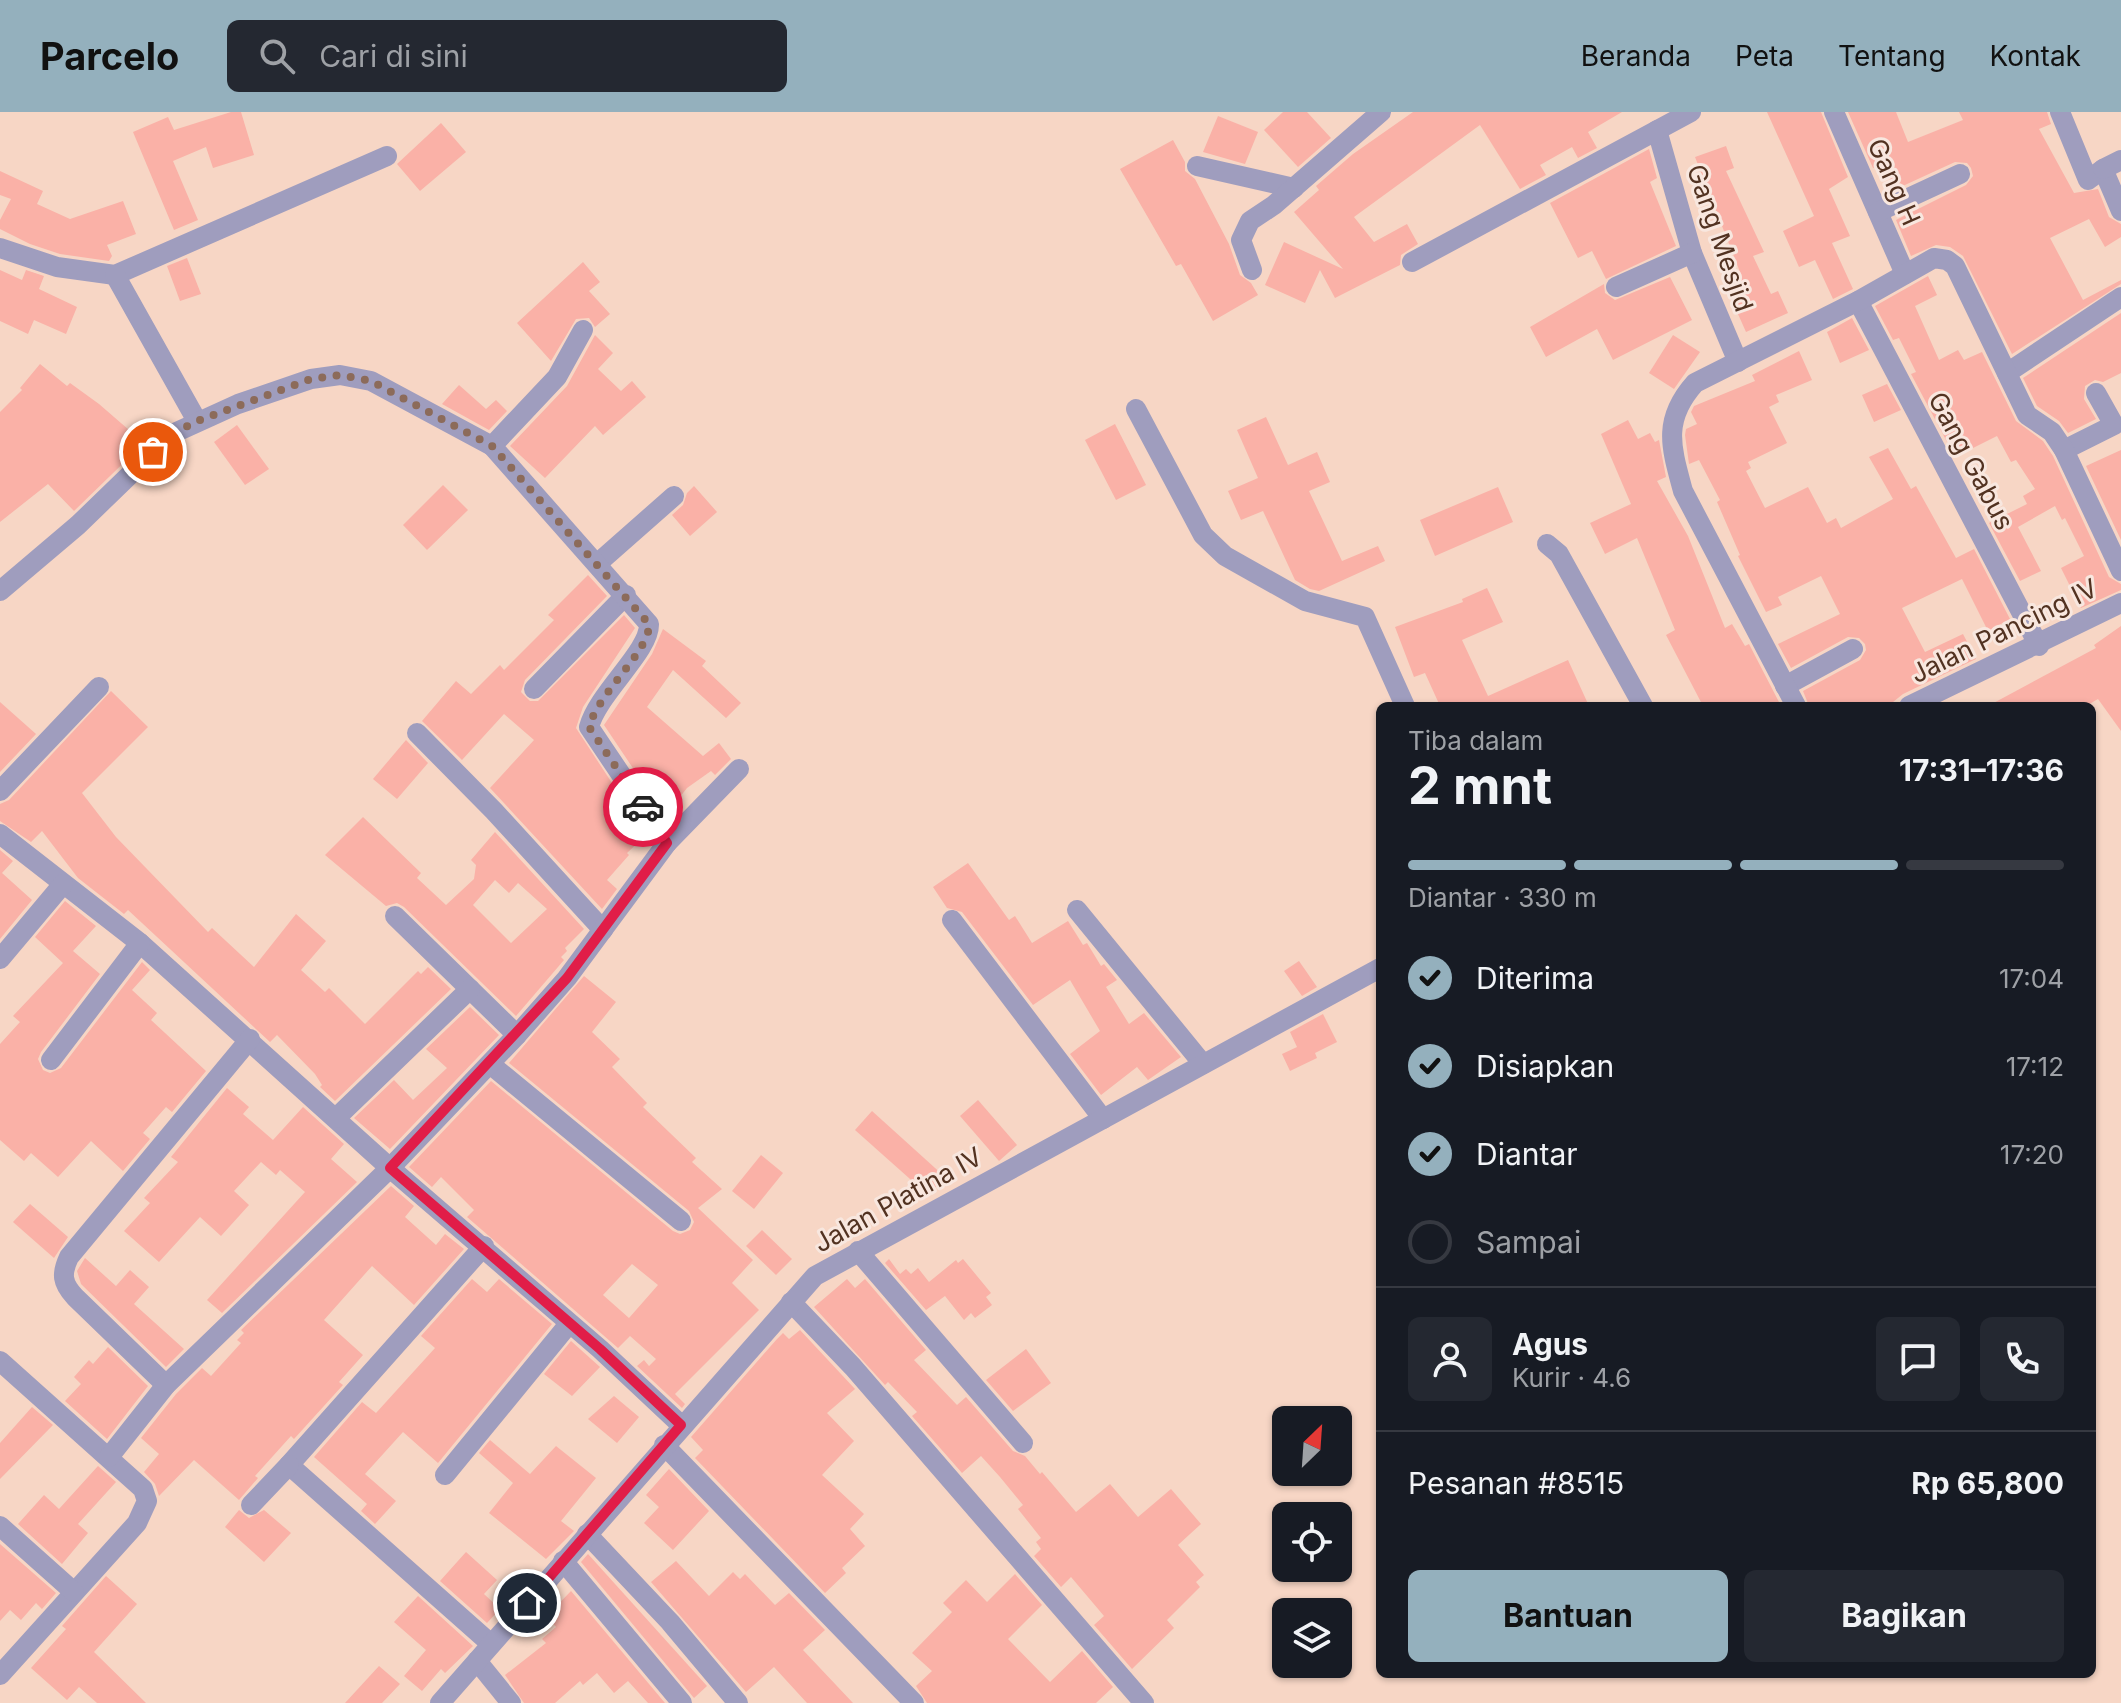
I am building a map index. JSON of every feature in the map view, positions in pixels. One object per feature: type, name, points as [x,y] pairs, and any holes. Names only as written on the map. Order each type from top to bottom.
[{"type":"street","points":[[1252,270],[1241,240],[1250,221],[1294,188],[1381,112]]},
{"type":"street","points":[[1412,262],[1691,112]]},
{"type":"street","name":"Gang H","points":[[1834,112],[1905,274]]},
{"type":"street","points":[[2060,112],[2088,180],[2112,165],[2121,211]]},
{"type":"street","name":"Gang Mesjid","points":[[1657,130],[1692,253],[1738,362]]},
{"type":"street","points":[[0,248],[57,267],[115,275],[387,156]]},
{"type":"street","points":[[1197,166],[1294,188]]},
{"type":"street","points":[[1878,212],[1960,174]]},
{"type":"street","points":[[1616,287],[1692,253]]},
{"type":"street","points":[[1794,702],[1683,491],[1671,434],[1680,400],[1695,383],[1858,301],[1934,258],[1947,260],[1955,266],[2027,415],[2052,432],[2064,450],[2121,571]]},
{"type":"street","points":[[115,275],[197,421]]},
{"type":"street","points":[[2007,373],[2121,297]]},
{"type":"street","name":"Gang Gabus","points":[[1858,301],[2039,646]]},
{"type":"street","points":[[492,446],[557,377],[583,330]]},
{"type":"street","points":[[0,591],[78,525],[172,434],[197,421],[311,379],[340,375],[371,381],[492,446],[649,624],[647,639],[598,704],[589,727],[667,843]]},
{"type":"street","points":[[2064,450],[2114,425],[2096,393]]},
{"type":"street","points":[[1136,409],[1203,535],[1243,569],[1293,596],[1365,617],[1403,702]]},
{"type":"street","points":[[598,563],[674,496]]},
{"type":"street","points":[[1547,544],[1559,554],[1641,702]]},
{"type":"street","points":[[534,689],[626,595]]},
{"type":"street","name":"Jalan Pancing IV","points":[[1924,702],[2121,603]]},
{"type":"street","points":[[1785,686],[1853,649]]},
{"type":"street","points":[[0,791],[99,687]]},
{"type":"street","points":[[417,733],[494,811],[603,930]]},
{"type":"street","points":[[109,1457],[166,1385],[390,1168],[517,1035],[603,930],[667,843],[739,769]]},
{"type":"street","points":[[0,834],[140,943],[390,1168],[484,1246],[568,1325],[600,1349],[681,1425]]},
{"type":"street","points":[[0,959],[63,884]]},
{"type":"street","points":[[1077,910],[1203,1064]]},
{"type":"street","points":[[395,916],[517,1035]]},
{"type":"street","points":[[952,920],[1103,1119]]},
{"type":"street","points":[[51,1060],[140,943]]},
{"type":"street","name":"Jalan Platina IV","points":[[440,1703],[815,1276],[1376,970]]},
{"type":"street","points":[[336,1118],[470,989]]},
{"type":"street","points":[[166,1385],[64,1285],[63,1271],[69,1257],[250,1039]]},
{"type":"street","points":[[490,1064],[681,1221]]},
{"type":"street","points":[[251,1505],[484,1246]]},
{"type":"street","points":[[858,1251],[1023,1443]]},
{"type":"street","points":[[791,1302],[853,1367],[1144,1703]]},
{"type":"street","points":[[445,1475],[568,1325]]},
{"type":"street","points":[[0,1361],[143,1489],[147,1501],[145,1511],[0,1675]]},
{"type":"street","points":[[664,1445],[914,1703]]},
{"type":"street","points":[[289,1465],[491,1644]]},
{"type":"street","points":[[0,1526],[74,1592]]},
{"type":"street","points":[[587,1534],[670,1622],[738,1703]]},
{"type":"street","points":[[563,1561],[682,1703]]},
{"type":"street","points":[[477,1661],[511,1703]]},
{"type":"building","points":[[231,112],[241,112],[254,155],[213,168],[206,147],[173,161],[198,220],[174,230],[133,132],[168,117],[174,130]]},
{"type":"building","points":[[1283,112],[1307,112],[1331,138],[1298,167],[1264,130]]},
{"type":"building","points":[[1413,112],[1622,112],[1588,132],[1597,148],[1578,158],[1572,147],[1540,165],[1546,175],[1520,189],[1480,125],[1354,217],[1374,242],[1407,224],[1418,244],[1401,255],[1400,265],[1335,298],[1320,270],[1305,303],[1265,285],[1284,242],[1343,269],[1294,212],[1319,190],[1316,186],[1353,154]]},
{"type":"building","points":[[1767,112],[1821,112],[1848,177],[1829,189],[1850,236],[1832,243],[1853,289],[1833,299],[1815,260],[1799,267],[1783,231],[1814,216]]},
{"type":"building","points":[[1848,112],[1896,112],[1908,142],[1963,120],[1959,112],[2047,112],[2051,124],[2039,129],[2074,193],[2098,189],[2109,217],[2121,224],[2121,237],[2105,247],[2089,219],[2050,238],[2083,300],[2121,280],[2121,284],[2012,354],[1963,256],[1950,247],[1936,245],[1911,256],[1896,220],[1966,185],[1973,176],[1971,168],[1967,163],[1955,162],[1894,190],[1883,163],[1873,168]]},
{"type":"building","points":[[1218,116],[1258,132],[1245,164],[1203,152]]},
{"type":"building","points":[[441,123],[466,152],[420,191],[397,164]]},
{"type":"building","points":[[1173,140],[1185,162],[1185,171],[1195,179],[1229,244],[1240,275],[1251,283],[1258,295],[1213,321],[1181,264],[1176,266],[1120,169]]},
{"type":"building","points":[[1726,146],[1734,168],[1726,171],[1764,252],[1753,256],[1771,294],[1778,291],[1788,313],[1746,332],[1725,285],[1742,277],[1695,157]]},
{"type":"building","points":[[1649,149],[1657,178],[1650,182],[1676,246],[1606,279],[1592,251],[1578,258],[1550,203]]},
{"type":"building","points":[[0,171],[43,191],[37,204],[70,219],[123,201],[136,234],[107,245],[112,256],[109,261],[60,254],[30,244],[0,229],[0,220],[11,199],[0,195]]},
{"type":"building","points":[[187,258],[201,294],[180,301],[167,266]]},
{"type":"building","points":[[583,262],[600,282],[589,291],[610,314],[595,327],[589,318],[576,319],[551,361],[517,323]]},
{"type":"building","points":[[0,270],[22,280],[26,270],[44,276],[39,289],[77,307],[66,334],[34,320],[28,334],[0,321]]},
{"type":"building","points":[[1928,276],[1937,295],[1915,306],[1939,360],[1958,350],[1964,360],[1982,352],[2016,421],[2043,441],[2053,456],[2109,577],[2121,584],[2121,590],[2081,608],[2061,568],[2084,556],[2065,518],[2062,520],[2055,506],[2018,527],[2041,571],[2020,581],[1989,523],[2027,504],[2023,496],[2035,489],[2016,460],[2011,462],[1997,436],[1955,457],[1911,374],[1916,372],[1899,338],[1893,340],[1875,306]]},
{"type":"building","points":[[1670,277],[1692,320],[1613,360],[1597,329],[1546,357],[1530,327],[1604,284],[1605,293],[1615,300]]},
{"type":"building","points":[[2121,313],[2121,373],[2085,386],[2084,399],[2096,419],[2068,433],[2059,421],[2037,406],[2023,378]]},
{"type":"building","points":[[1852,318],[1869,350],[1840,363],[1827,332]]},
{"type":"building","points":[[595,335],[613,353],[598,369],[621,391],[632,381],[646,397],[603,435],[595,426],[545,478],[510,446],[567,386]]},
{"type":"building","points":[[1673,335],[1700,352],[1674,389],[1649,373]]},
{"type":"building","points":[[1799,351],[1812,380],[1776,395],[1779,402],[1769,407],[1787,443],[1748,462],[1751,468],[1746,471],[1765,508],[1808,487],[1827,523],[1836,518],[1841,528],[1893,499],[1869,457],[1888,448],[1911,489],[1916,486],[1956,558],[1974,549],[2010,619],[1988,631],[1962,579],[1902,608],[1925,652],[1963,634],[1976,659],[1903,694],[1893,702],[1807,702],[1803,691],[1860,660],[1866,650],[1865,644],[1859,638],[1848,637],[1791,668],[1778,644],[1840,614],[1821,576],[1778,597],[1782,605],[1766,612],[1738,556],[1717,502],[1720,500],[1699,460],[1689,464],[1685,435],[1686,429],[1697,424],[1691,412],[1694,406],[1755,381],[1752,375]]},
{"type":"building","points":[[40,364],[67,386],[70,383],[99,404],[144,443],[74,511],[48,484],[0,522],[0,412],[22,390],[20,388]]},
{"type":"building","points":[[1887,384],[1901,410],[1874,422],[1862,395]]},
{"type":"building","points":[[459,385],[486,409],[496,400],[507,411],[489,430],[442,404]]},
{"type":"building","points":[[1266,417],[1288,465],[1317,452],[1330,482],[1309,491],[1342,561],[1378,546],[1385,561],[1319,591],[1310,589],[1295,580],[1263,511],[1241,520],[1228,491],[1258,478],[1237,430]]},
{"type":"building","points":[[1628,420],[1638,439],[1650,433],[1655,442],[1659,440],[1666,477],[1657,481],[1688,536],[1725,628],[1732,624],[1745,646],[1749,644],[1779,702],[1701,702],[1666,635],[1675,630],[1637,538],[1605,554],[1590,523],[1631,504],[1601,434]]},
{"type":"building","points":[[1115,424],[1146,485],[1116,500],[1085,440]]},
{"type":"building","points":[[237,425],[269,469],[245,485],[214,442]]},
{"type":"building","points":[[2121,450],[2121,540],[2086,466]]},
{"type":"building","points":[[443,485],[468,510],[427,550],[403,525]]},
{"type":"building","points":[[694,486],[717,512],[690,536],[672,515],[683,505],[687,493]]},
{"type":"building","points":[[1498,487],[1513,522],[1435,556],[1420,520]]},
{"type":"building","points":[[588,575],[607,596],[525,680],[521,692],[530,701],[538,701],[624,615],[635,628],[583,707],[576,728],[646,835],[627,853],[629,855],[607,880],[617,889],[602,909],[490,788],[534,740],[504,714],[462,760],[422,721],[456,681],[471,694],[500,665],[504,670],[554,620],[548,615]]},
{"type":"building","points":[[1487,588],[1503,622],[1462,640],[1488,696],[1568,660],[1587,702],[1438,702],[1425,673],[1414,677],[1395,627],[1463,602],[1462,599]]},
{"type":"building","points":[[2121,626],[2121,731],[2098,699],[2093,702],[1995,702],[2096,648],[2094,645]]},
{"type":"building","points":[[663,629],[706,661],[702,666],[741,703],[726,718],[673,670],[647,707],[703,756],[719,743],[731,759],[715,775],[711,771],[687,788],[665,816],[604,725],[652,654]]},
{"type":"building","points":[[111,691],[148,727],[82,793],[116,837],[208,932],[212,928],[254,967],[296,914],[326,941],[301,970],[325,992],[329,988],[365,1024],[418,971],[421,974],[428,967],[451,989],[335,1101],[320,1087],[322,1085],[315,1074],[277,1035],[270,1042],[128,910],[124,914],[78,878],[42,831],[31,842],[0,821],[0,804],[9,800]]},
{"type":"building","points":[[0,702],[36,734],[0,772]]},
{"type":"building","points":[[406,740],[428,763],[397,799],[373,779]]},
{"type":"building","points":[[363,817],[421,873],[417,878],[446,905],[474,879],[476,865],[471,860],[495,832],[584,929],[565,948],[567,951],[561,957],[564,960],[516,1016],[404,907],[397,903],[386,906],[325,855]],"holes":[[[495,880],[509,893],[518,883],[547,909],[511,943],[473,905]]]},
{"type":"building","points":[[0,850],[13,861],[2,873],[32,900],[0,939]]},
{"type":"building","points":[[968,863],[1009,920],[1015,916],[1032,943],[1068,921],[1083,945],[1087,943],[1101,966],[1104,964],[1117,980],[1106,987],[1129,1024],[1144,1013],[1181,1057],[1148,1080],[1137,1067],[1101,1095],[1070,1054],[1100,1031],[1070,980],[1033,1005],[962,912],[947,908],[933,887]]},
{"type":"building","points":[[65,901],[96,926],[73,951],[100,974],[41,1052],[38,1059],[43,1070],[50,1073],[61,1068],[142,962],[150,970],[132,990],[157,1013],[151,1020],[206,1071],[172,1112],[166,1107],[143,1133],[150,1139],[123,1171],[91,1141],[58,1177],[31,1153],[24,1161],[0,1140],[0,1044],[20,1022],[13,1016],[63,963],[35,937]]},
{"type":"building","points":[[1299,961],[1317,987],[1302,996],[1284,971]]},
{"type":"building","points":[[584,976],[616,1002],[592,1032],[620,1059],[612,1067],[647,1103],[643,1107],[696,1158],[692,1162],[722,1189],[698,1208],[753,1260],[732,1283],[759,1310],[675,1394],[685,1404],[682,1408],[637,1366],[644,1360],[649,1366],[656,1359],[630,1336],[618,1348],[467,1217],[474,1210],[441,1177],[432,1187],[409,1167],[491,1081],[673,1231],[680,1234],[690,1230],[694,1222],[689,1211],[509,1063]],"holes":[[[632,1264],[658,1285],[629,1318],[603,1295]]]},
{"type":"building","points":[[470,1007],[499,1035],[390,1149],[354,1118],[394,1080],[413,1100],[447,1068],[426,1049]]},
{"type":"building","points":[[1323,1014],[1337,1042],[1315,1053],[1317,1058],[1290,1071],[1282,1054],[1297,1047],[1290,1032]]},
{"type":"building","points":[[227,1088],[249,1107],[243,1114],[273,1140],[303,1107],[344,1144],[331,1159],[357,1182],[222,1313],[207,1300],[305,1192],[280,1170],[276,1175],[261,1162],[234,1191],[249,1205],[221,1236],[200,1217],[159,1262],[124,1231],[150,1203],[144,1198],[178,1162],[171,1157]]},
{"type":"building","points":[[978,1100],[1017,1145],[999,1161],[960,1116]]},
{"type":"building","points":[[872,1111],[945,1177],[928,1195],[855,1130]]},
{"type":"building","points":[[761,1155],[783,1173],[754,1209],[732,1191]]},
{"type":"building","points":[[391,1186],[414,1206],[405,1217],[436,1245],[445,1234],[464,1249],[414,1305],[372,1266],[324,1320],[363,1355],[339,1382],[343,1385],[294,1439],[291,1436],[255,1476],[258,1478],[239,1500],[194,1460],[159,1496],[155,1484],[144,1472],[159,1454],[141,1438],[176,1394],[202,1368],[211,1376],[241,1343],[237,1340],[244,1333],[241,1330]]},
{"type":"building","points":[[30,1204],[68,1237],[54,1258],[13,1222]]},
{"type":"building","points":[[762,1230],[792,1259],[776,1275],[746,1246]]},
{"type":"building","points":[[85,1258],[116,1286],[130,1270],[149,1287],[134,1304],[184,1349],[166,1367],[81,1284],[77,1271]]},
{"type":"building","points":[[889,1259],[900,1274],[906,1269],[911,1274],[918,1268],[929,1282],[956,1260],[958,1263],[963,1259],[991,1293],[986,1297],[992,1305],[975,1318],[971,1313],[964,1320],[945,1296],[926,1310],[885,1263]]},
{"type":"building","points":[[472,1279],[487,1292],[499,1279],[552,1324],[438,1463],[403,1432],[365,1474],[396,1501],[375,1524],[361,1511],[367,1504],[314,1457],[362,1402],[376,1413],[435,1348],[421,1336]]},
{"type":"building","points":[[847,1279],[855,1288],[865,1279],[926,1350],[914,1360],[957,1405],[966,1397],[1013,1451],[1025,1456],[1040,1474],[1042,1472],[1076,1512],[1110,1484],[1138,1517],[1171,1489],[1201,1524],[1178,1545],[1204,1575],[1196,1582],[1200,1587],[1167,1620],[1174,1628],[1132,1669],[1094,1625],[1104,1616],[1071,1577],[1061,1587],[1034,1556],[1041,1549],[1036,1542],[1041,1538],[1018,1509],[1023,1505],[1000,1477],[981,1456],[962,1473],[912,1416],[917,1412],[888,1382],[885,1385],[814,1307]]},
{"type":"building","points":[[800,1330],[855,1389],[827,1413],[854,1441],[822,1475],[864,1514],[850,1529],[865,1546],[842,1568],[846,1573],[825,1593],[695,1458],[703,1450],[691,1437],[783,1333],[789,1339]]},
{"type":"building","points":[[571,1341],[600,1367],[572,1396],[544,1374]]},
{"type":"building","points":[[108,1347],[148,1386],[107,1439],[65,1401],[81,1384],[74,1377],[89,1360],[93,1364]]},
{"type":"building","points":[[1026,1349],[1051,1383],[1013,1411],[986,1380]]},
{"type":"building","points":[[614,1396],[639,1417],[617,1443],[588,1419]]},
{"type":"building","points":[[32,1407],[53,1425],[0,1479],[0,1443]]},
{"type":"building","points":[[490,1440],[530,1474],[556,1446],[596,1478],[561,1521],[574,1531],[546,1559],[489,1513],[513,1483],[479,1453]]},
{"type":"building","points":[[98,1466],[116,1482],[78,1524],[88,1533],[62,1564],[18,1524],[44,1495],[59,1509]]},
{"type":"building","points":[[669,1469],[709,1511],[673,1550],[644,1523],[659,1507],[646,1495]]},
{"type":"building","points":[[239,1510],[249,1518],[264,1510],[291,1533],[264,1562],[225,1527]]},
{"type":"building","points":[[0,1544],[56,1593],[42,1609],[36,1603],[21,1620],[10,1610],[0,1621]]},
{"type":"building","points":[[466,1552],[497,1580],[484,1594],[500,1609],[487,1623],[440,1581]]},
{"type":"building","points":[[588,1554],[707,1686],[694,1698],[581,1562]]},
{"type":"building","points":[[676,1561],[709,1596],[733,1572],[740,1579],[745,1574],[775,1605],[789,1593],[825,1630],[803,1650],[853,1703],[807,1703],[774,1667],[746,1692],[651,1582]]},
{"type":"building","points":[[1015,1574],[1042,1605],[1008,1639],[1050,1682],[1082,1651],[1113,1687],[1096,1703],[927,1703],[916,1686],[932,1671],[912,1653],[952,1612],[943,1603],[966,1580],[987,1602]]},
{"type":"building","points":[[106,1576],[137,1604],[94,1652],[146,1703],[97,1703],[79,1687],[67,1700],[31,1668],[66,1629],[62,1626]]},
{"type":"building","points":[[571,1591],[665,1703],[648,1703],[628,1681],[614,1693],[597,1673],[583,1685],[580,1681],[555,1703],[524,1703],[505,1675],[546,1643],[542,1639],[556,1627],[547,1616]]},
{"type":"building","points":[[418,1596],[473,1646],[445,1673],[441,1669],[422,1691],[404,1676],[426,1650],[394,1622]]},
{"type":"building","points":[[379,1666],[400,1684],[382,1703],[345,1703]]},
{"type":"way so far","points":[[153,452],[172,434],[238,404],[311,379],[340,375],[371,381],[402,395],[492,446],[560,519],[649,624],[647,639],[598,704],[589,727],[643,807]]},
{"type":"route","points":[[527,1603],[681,1425],[484,1246],[390,1168],[567,978],[667,843],[643,807]]}]
